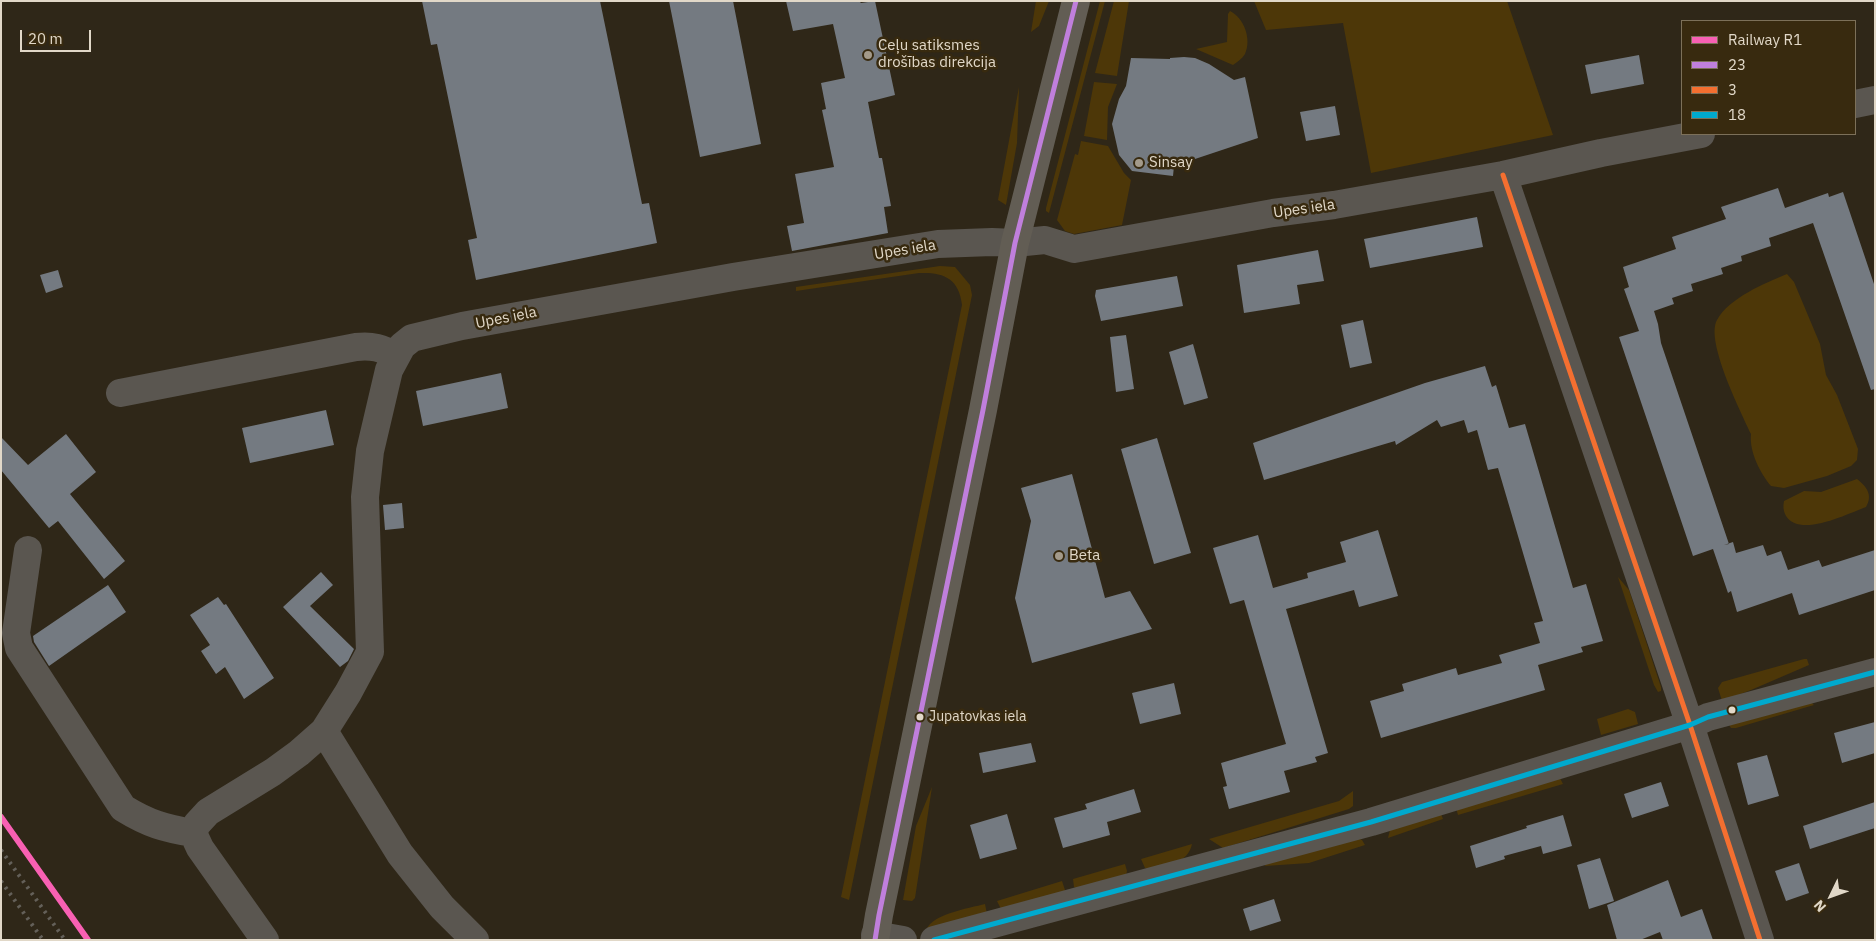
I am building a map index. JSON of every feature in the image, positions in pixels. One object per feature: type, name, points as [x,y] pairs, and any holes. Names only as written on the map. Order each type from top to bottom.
[{"type":"main road","points":[[876,930],[983,410],[1015,243],[1076,1]]},
{"type":"street","points":[[1856,104],[1875,100]]},
{"type":"street","name":"Upes iela","points":[[396,356],[402,346],[412,338],[423,334],[733,277],[938,244],[1015,243],[1045,240],[1074,250],[1273,214],[1503,176],[1601,153],[1696,135]]},
{"type":"street","points":[[1503,176],[1690,725],[1760,940]]},
{"type":"street","points":[[120,393],[356,347],[371,345],[396,356],[389,370],[379,408],[370,451],[365,497],[370,652],[348,693],[324,731],[300,753],[273,772],[208,812],[197,824],[193,833],[200,848],[266,940]]},
{"type":"street","points":[[28,550],[16,633],[19,648],[124,808],[162,828],[193,833]]},
{"type":"street","points":[[934,940],[1372,822],[1690,725],[1708,717],[1875,672]]},
{"type":"street","points":[[324,731],[400,854],[442,907],[475,940]]},
{"type":"street","points":[[876,930],[903,940]]},
{"type":"shaded area","points":[[1036,1],[1049,1],[1039,26],[1031,32]]},
{"type":"shaded area","points":[[1100,1],[1105,1],[1049,213],[1046,211],[1046,208]]},
{"type":"shaded area","points":[[1114,1],[1129,1],[1117,76],[1095,73]]},
{"type":"shaded area","points":[[1254,1],[1507,1],[1553,135],[1371,173],[1343,23],[1266,30]]},
{"type":"shaded area","points":[[1230,11],[1243,24],[1248,42],[1245,54],[1233,65],[1196,49],[1227,42],[1228,14]]},
{"type":"shaded area","points":[[1094,82],[1117,84],[1108,107],[1107,140],[1084,136]]},
{"type":"shaded area","points":[[1019,87],[1017,143],[1006,205],[998,200]]},
{"type":"shaded area","points":[[1081,141],[1108,146],[1124,173],[1131,180],[1122,225],[1074,234],[1065,231],[1057,220],[1075,154],[1078,155]]},
{"type":"shaded area","points":[[940,266],[955,267],[970,285],[972,295],[849,900],[841,897],[962,305],[957,288],[948,278],[928,273],[796,291],[796,287]]},
{"type":"shaded area","points":[[1787,274],[1794,282],[1820,344],[1826,375],[1837,395],[1858,449],[1857,460],[1851,466],[1827,476],[1784,488],[1771,486],[1756,461],[1751,434],[1720,359],[1715,330],[1717,320],[1723,312],[1739,298]]},
{"type":"shaded area","points":[[1857,479],[1864,485],[1869,495],[1866,507],[1836,519],[1812,525],[1802,525],[1793,522],[1786,516],[1784,501],[1804,491],[1821,492]]},
{"type":"shaded area","points":[[1618,577],[1629,590],[1661,691],[1658,692],[1654,685]]},
{"type":"shaded area","points":[[1807,659],[1809,665],[1722,701],[1718,688],[1722,682]]},
{"type":"shaded area","points":[[1811,702],[1814,705],[1736,728],[1731,728],[1729,725]]},
{"type":"shaded area","points":[[1628,709],[1635,712],[1638,724],[1601,735],[1597,719]]},
{"type":"shaded area","points":[[1560,778],[1563,784],[1458,815],[1456,808]]},
{"type":"shaded area","points":[[932,787],[915,898],[912,901],[903,900],[916,826]]},
{"type":"shaded area","points":[[1353,791],[1353,806],[1349,809],[1223,848],[1209,839],[1339,801]]},
{"type":"shaded area","points":[[1439,809],[1443,819],[1388,838],[1390,830]]},
{"type":"shaded area","points":[[1355,837],[1362,840],[1365,845],[1309,863],[1265,866],[1266,863]]},
{"type":"shaded area","points":[[1192,844],[1186,856],[1176,862],[1149,869],[1145,868],[1141,859]]},
{"type":"shaded area","points":[[1125,864],[1126,875],[1077,889],[1074,887],[1073,879]]},
{"type":"shaded area","points":[[1062,881],[1065,890],[1062,896],[1002,911],[997,901]]},
{"type":"shaded area","points":[[985,904],[987,914],[926,933],[933,921],[941,917]]},
{"type":"building","points":[[422,1],[600,1],[642,204],[649,203],[657,243],[476,280],[468,240],[477,238],[437,44],[431,45]]},
{"type":"building","points":[[669,1],[733,1],[761,144],[700,157]]},
{"type":"building","points":[[786,1],[859,1],[861,3],[875,1],[895,95],[868,102],[879,158],[882,158],[891,206],[884,207],[888,233],[792,251],[787,226],[804,223],[795,174],[834,167],[822,110],[826,109],[821,83],[845,78],[833,24],[793,31]]},
{"type":"building","points":[[1639,55],[1644,84],[1591,94],[1585,65]]},
{"type":"building","points":[[1131,58],[1170,59],[1195,58],[1209,64],[1234,80],[1245,77],[1258,138],[1174,166],[1173,176],[1132,171],[1119,155],[1112,124],[1119,99],[1126,86]]},
{"type":"building","points":[[1335,106],[1340,135],[1306,141],[1300,112]]},
{"type":"building","points":[[1778,188],[1785,208],[1828,193],[1829,197],[1843,192],[1875,287],[1875,389],[1871,390],[1813,223],[1769,238],[1771,246],[1741,256],[1742,261],[1721,268],[1723,274],[1691,284],[1693,291],[1672,298],[1674,304],[1654,311],[1661,343],[1729,543],[1733,542],[1736,553],[1763,545],[1767,556],[1781,551],[1788,570],[1819,560],[1822,567],[1875,550],[1875,590],[1799,615],[1792,593],[1737,612],[1731,591],[1728,593],[1713,549],[1693,556],[1619,337],[1639,331],[1624,289],[1629,287],[1623,267],[1676,249],[1672,237],[1726,219],[1721,207]]},
{"type":"building","points":[[1477,217],[1483,247],[1370,268],[1364,239]]},
{"type":"building","points":[[1318,250],[1324,281],[1297,285],[1300,304],[1244,313],[1237,265]]},
{"type":"building","points":[[58,270],[63,287],[46,293],[40,275]]},
{"type":"building","points":[[1177,276],[1183,306],[1101,321],[1095,296],[1096,290]]},
{"type":"building","points":[[1363,320],[1372,363],[1350,368],[1341,325]]},
{"type":"building","points":[[1126,335],[1134,389],[1116,392],[1110,337]]},
{"type":"building","points":[[1193,344],[1208,398],[1184,405],[1169,352]]},
{"type":"building","points":[[1485,366],[1492,387],[1496,385],[1509,428],[1525,424],[1573,588],[1586,584],[1603,641],[1581,647],[1583,652],[1538,665],[1545,690],[1381,738],[1370,701],[1404,691],[1402,684],[1456,668],[1458,675],[1502,663],[1499,655],[1540,643],[1534,623],[1543,621],[1498,468],[1488,470],[1477,430],[1468,433],[1464,420],[1441,427],[1437,420],[1396,445],[1395,441],[1264,480],[1253,443],[1425,383]]},
{"type":"building","points":[[501,373],[508,408],[423,426],[416,391]]},
{"type":"building","points":[[326,410],[334,445],[250,463],[242,428]]},
{"type":"building","points":[[66,434],[96,472],[70,494],[125,561],[104,579],[58,521],[49,528],[1,470],[1,437],[28,465]]},
{"type":"building","points":[[1157,438],[1191,553],[1154,564],[1121,449]]},
{"type":"building","name":"Beta","points":[[1072,474],[1105,598],[1130,591],[1152,629],[1032,663],[1015,598],[1031,521],[1021,488]]},
{"type":"building","points":[[402,503],[404,528],[385,530],[383,505]]},
{"type":"building","points":[[1378,530],[1398,596],[1359,607],[1354,590],[1286,609],[1328,753],[1315,757],[1317,762],[1284,771],[1290,792],[1229,809],[1223,787],[1227,786],[1221,763],[1286,744],[1244,600],[1230,604],[1213,548],[1258,535],[1273,588],[1308,578],[1307,573],[1346,562],[1340,542]]},
{"type":"building","points":[[321,572],[333,585],[310,606],[354,649],[348,661],[340,667],[283,607]]},
{"type":"building","points":[[108,585],[126,612],[49,666],[34,642],[33,636]]},
{"type":"building","points":[[218,597],[224,605],[226,604],[274,678],[244,699],[225,667],[216,674],[201,651],[210,645],[190,615]]},
{"type":"building","points":[[1174,683],[1181,714],[1140,724],[1132,693]]},
{"type":"building","points":[[1875,722],[1875,753],[1842,763],[1834,733]]},
{"type":"building","points":[[1031,743],[1036,762],[983,773],[979,753]]},
{"type":"building","points":[[1767,755],[1779,796],[1748,805],[1737,763]]},
{"type":"building","points":[[1661,782],[1669,806],[1632,818],[1624,794]]},
{"type":"building","points":[[1134,789],[1141,812],[1107,822],[1110,835],[1063,848],[1054,818],[1087,809],[1085,804]]},
{"type":"building","points":[[1875,802],[1875,828],[1810,849],[1803,826]]},
{"type":"building","points":[[1007,814],[1017,849],[980,859],[970,825]]},
{"type":"building","points":[[1563,815],[1572,846],[1543,854],[1541,846],[1504,856],[1505,859],[1476,868],[1470,846]]},
{"type":"building","points":[[1600,858],[1614,901],[1589,909],[1577,865]]},
{"type":"building","points":[[1799,863],[1809,893],[1786,901],[1775,871]]},
{"type":"building","points":[[1668,880],[1681,917],[1702,909],[1713,940],[1663,940],[1660,932],[1640,940],[1617,940],[1607,905]]},
{"type":"building","points":[[1274,899],[1281,921],[1250,931],[1243,909]]},
{"type":"railway","points":[[1,850],[65,940]]},
{"type":"railway","points":[[1,881],[43,940]]},
{"type":"rail line","name":"R1","points":[[1,817],[88,940]]},
{"type":"transit line","name":"23","points":[[875,940],[983,410],[1015,243],[1076,1]]},
{"type":"transit line","name":"3","points":[[1503,175],[1690,725],[1760,940]]},
{"type":"transit line","name":"18","points":[[934,940],[1371,822],[1690,725],[1708,717],[1875,672]]},
{"type":"place","name":"Ceļu satiksmes drošības direkcija","points":[[868,55]]},
{"type":"place","name":"Sinsay","points":[[1139,163]]},
{"type":"place","name":"Beta","points":[[1059,556]]},
{"type":"place","name":"Jupatovkas iela","points":[[920,717]]}]
